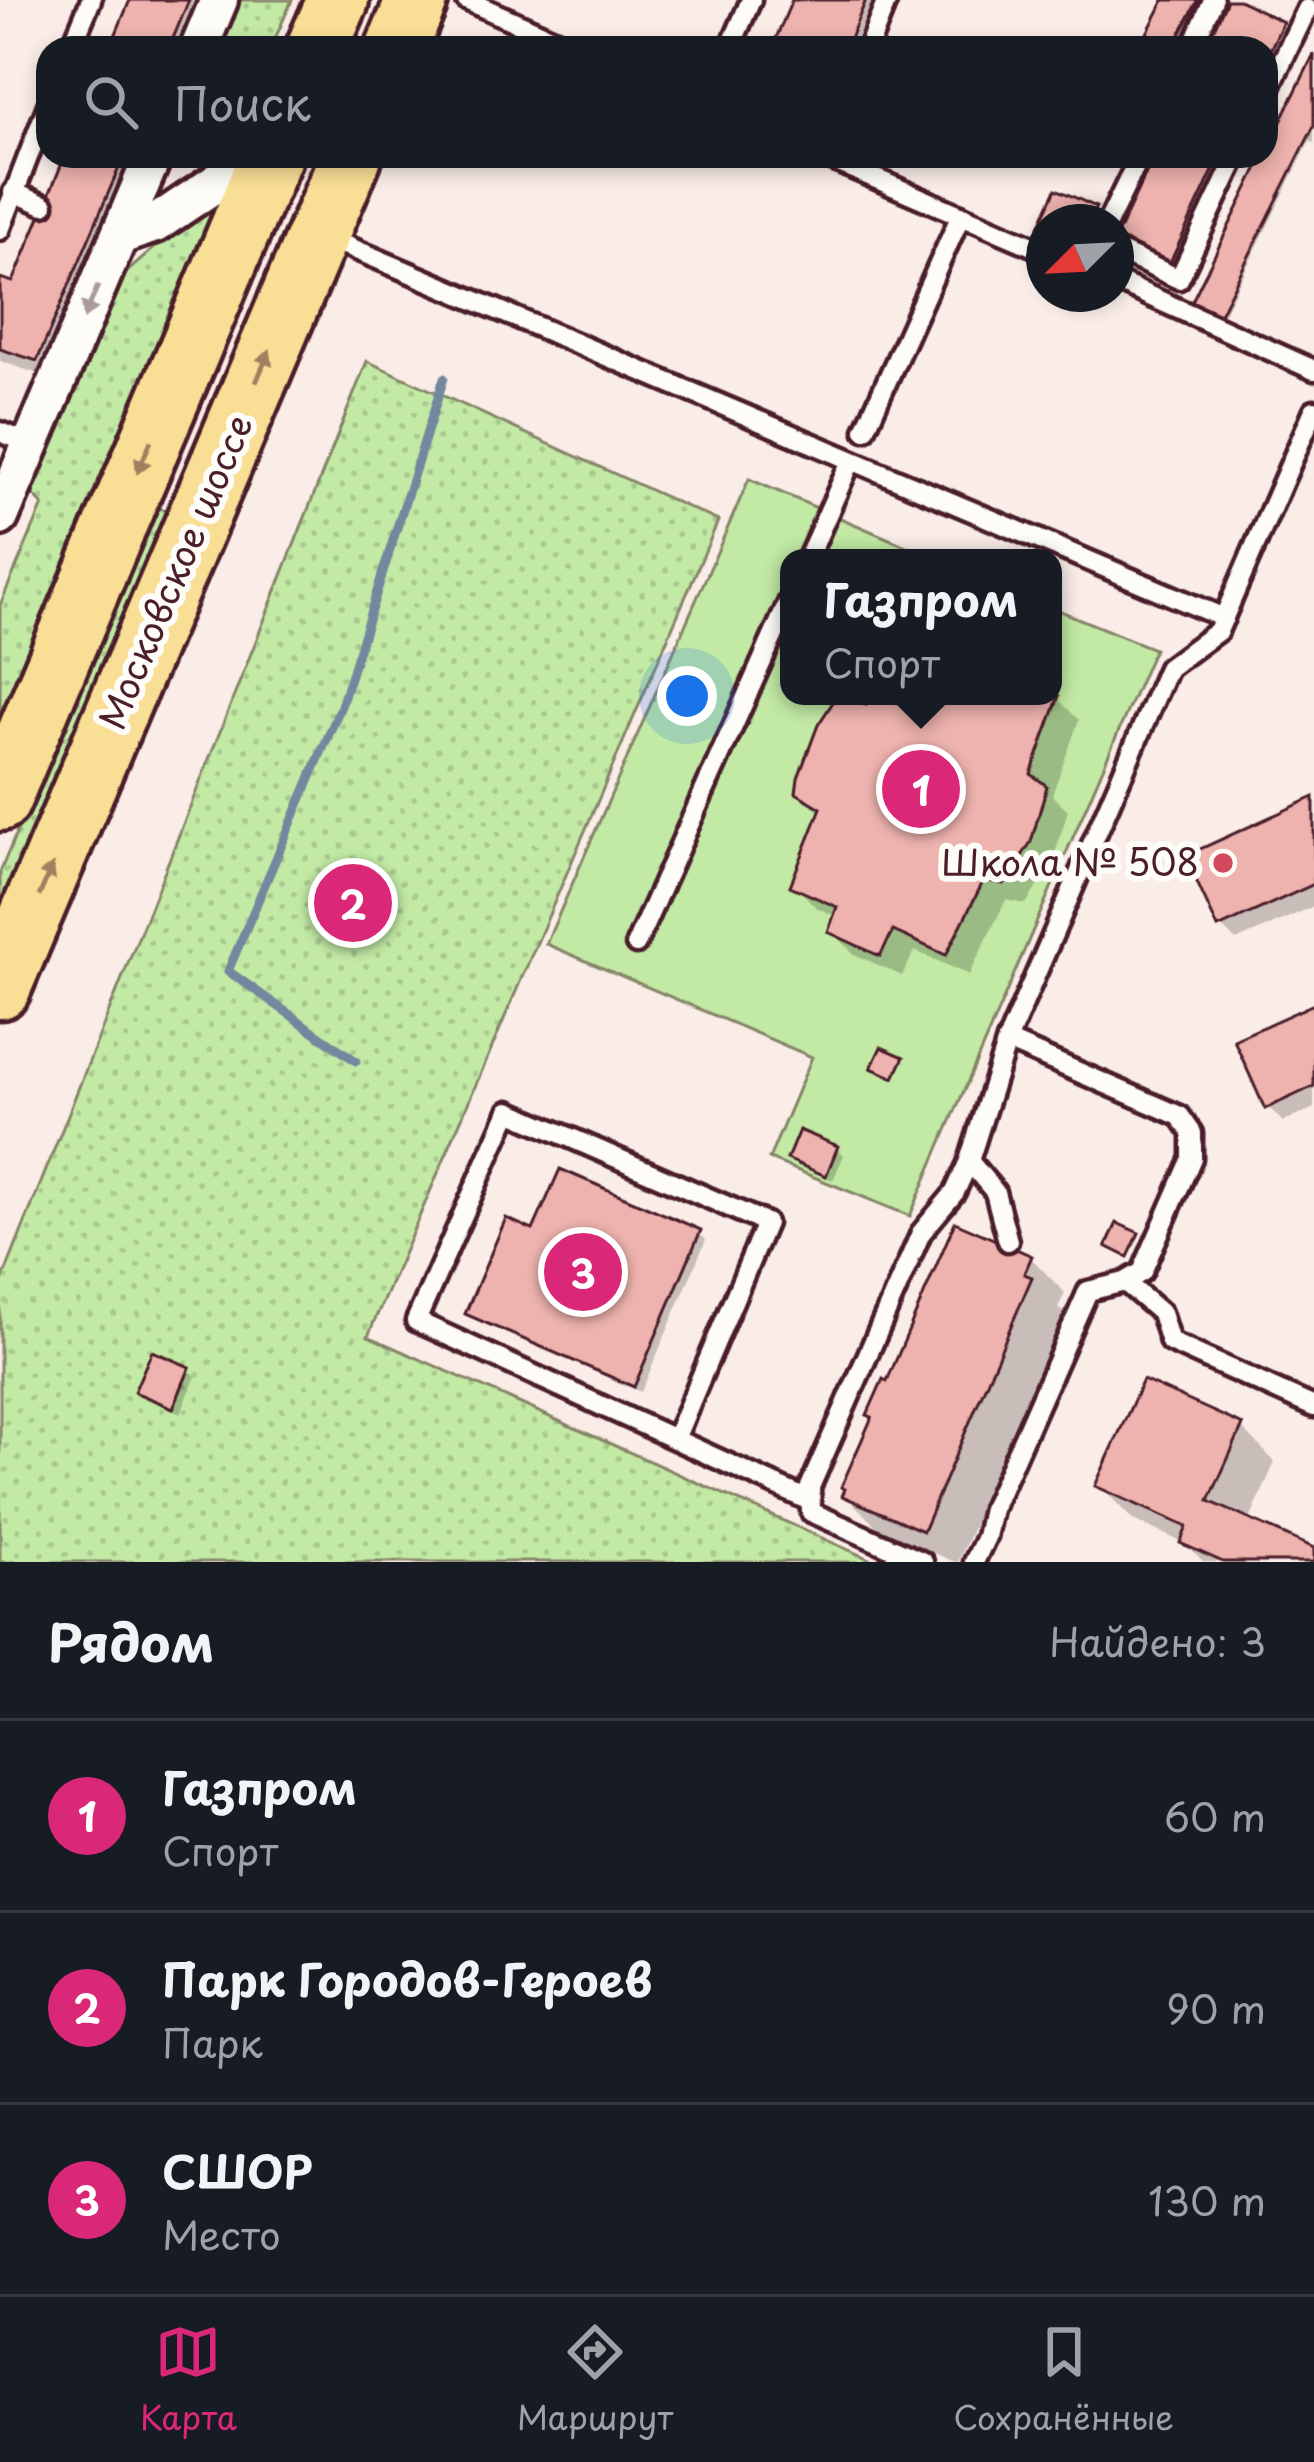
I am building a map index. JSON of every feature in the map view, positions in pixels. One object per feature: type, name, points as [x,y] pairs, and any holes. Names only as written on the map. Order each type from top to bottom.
[{"type":"main road","points":[[322,36],[338,0]]},
{"type":"main road","points":[[402,36],[417,0]]},
{"type":"main road","name":"Московское шоссе","points":[[0,800],[266,168]]},
{"type":"main road","name":"Московское шоссе","points":[[0,988],[346,168]]},
{"type":"street","points":[[204,36],[219,0]]},
{"type":"street","points":[[0,518],[16,438],[110,232],[146,168]]},
{"type":"street","points":[[110,232],[155,224],[238,168]]},
{"type":"lane","points":[[76,36],[91,0]]},
{"type":"lane","points":[[466,0],[547,36]]},
{"type":"lane","points":[[735,36],[751,0]]},
{"type":"lane","points":[[873,36],[887,0]]},
{"type":"lane","points":[[1197,36],[1213,0]]},
{"type":"lane","points":[[1278,64],[1302,3]]},
{"type":"lane","points":[[0,230],[36,135]]},
{"type":"lane","points":[[851,168],[1026,243]]},
{"type":"lane","points":[[1117,204],[1134,168]]},
{"type":"lane","points":[[1134,259],[1179,279],[1231,168]]},
{"type":"lane","points":[[13,192],[44,206]]},
{"type":"lane","points":[[865,430],[962,215]]},
{"type":"lane","points":[[1013,238],[1022,219]]},
{"type":"lane","points":[[318,234],[1060,549]]},
{"type":"lane","points":[[1134,288],[1314,370]]},
{"type":"lane","points":[[923,1562],[811,1512],[811,1487],[921,1233],[955,1192],[969,1161],[1007,1041],[1168,668],[1218,631],[1314,410]]},
{"type":"lane","points":[[812,549],[851,461]]},
{"type":"lane","points":[[1062,550],[1224,618]]},
{"type":"lane","points":[[636,944],[780,621]]},
{"type":"lane","points":[[976,1561],[992,1509],[1088,1291],[1125,1282],[1142,1272],[1192,1158],[1192,1133],[1180,1116],[1007,1041]]},
{"type":"lane","points":[[675,1439],[766,1223],[509,1111],[416,1321],[811,1501]]},
{"type":"lane","points":[[969,1161],[995,1192],[1008,1241]]},
{"type":"lane","points":[[1125,1282],[1161,1312],[1170,1342],[1314,1407]]},
{"type":"green space","points":[[231,0],[292,0],[276,36],[216,36]]},
{"type":"green space","points":[[216,202],[218,207],[0,727],[0,605],[43,505],[27,488],[110,287],[202,206]]},
{"type":"green space","points":[[367,361],[718,521],[368,1336],[876,1562],[0,1562],[0,1286]],"holes":[[[152,1351],[190,1367],[174,1407],[135,1392]]]},
{"type":"green space","points":[[749,479],[913,549],[780,549],[780,705],[1062,705],[1062,612],[1154,649],[910,1216],[769,1159],[812,1057],[546,944]]},
{"type":"green space","points":[[155,505],[170,514],[0,917],[0,872]]},
{"type":"building","points":[[130,0],[189,0],[174,36],[115,36]]},
{"type":"building","points":[[792,0],[866,0],[851,36],[777,36]]},
{"type":"building","points":[[1164,0],[1198,0],[1179,36],[1146,36]]},
{"type":"building","points":[[1227,0],[1239,0],[1283,22],[1277,36],[1210,36]]},
{"type":"building","points":[[1314,54],[1314,126],[1220,314],[1192,301],[1258,168],[1278,168],[1278,127]]},
{"type":"building","points":[[60,168],[119,168],[37,361],[0,349],[0,278],[13,282]]},
{"type":"building","points":[[1148,168],[1214,168],[1170,263],[1134,246],[1131,204]]},
{"type":"building","points":[[1056,189],[1089,204],[1049,204]]},
{"type":"building","points":[[831,705],[1056,705],[1031,774],[1047,786],[1031,842],[1004,884],[984,880],[946,955],[893,931],[880,956],[828,932],[837,907],[790,886],[821,808],[796,793],[818,725]]},
{"type":"building","points":[[1314,797],[1314,884],[1218,928],[1185,856]]},
{"type":"building","points":[[1314,1004],[1314,1086],[1265,1109],[1234,1040]]},
{"type":"building","points":[[881,1047],[904,1057],[894,1078],[871,1068]]},
{"type":"building","points":[[799,1130],[838,1146],[826,1176],[787,1159]]},
{"type":"building","points":[[560,1169],[701,1230],[634,1387],[465,1314],[506,1218],[533,1230]]},
{"type":"building","points":[[955,1222],[1032,1256],[1024,1274],[1032,1277],[923,1531],[842,1496],[845,1489],[841,1487],[872,1417],[867,1415],[883,1379],[887,1381]]},
{"type":"building","points":[[1117,1223],[1139,1233],[1128,1257],[1106,1246]]},
{"type":"building","points":[[152,1351],[190,1367],[173,1408],[134,1392]]},
{"type":"building","points":[[1143,1380],[1243,1425],[1209,1501],[1314,1548],[1314,1562],[1223,1562],[1180,1543],[1187,1527],[1095,1486]]},
{"type":"waterway","points":[[356,1061],[228,971],[341,706],[444,378]]},
{"type":"place","name":"Газпром","points":[[921,789]]},
{"type":"place","name":"Школа № 508","points":[[1223,863]]},
{"type":"place","name":"Парк Городов-Героев","points":[[353,903]]},
{"type":"place","name":"СШОР","points":[[583,1272]]}]
